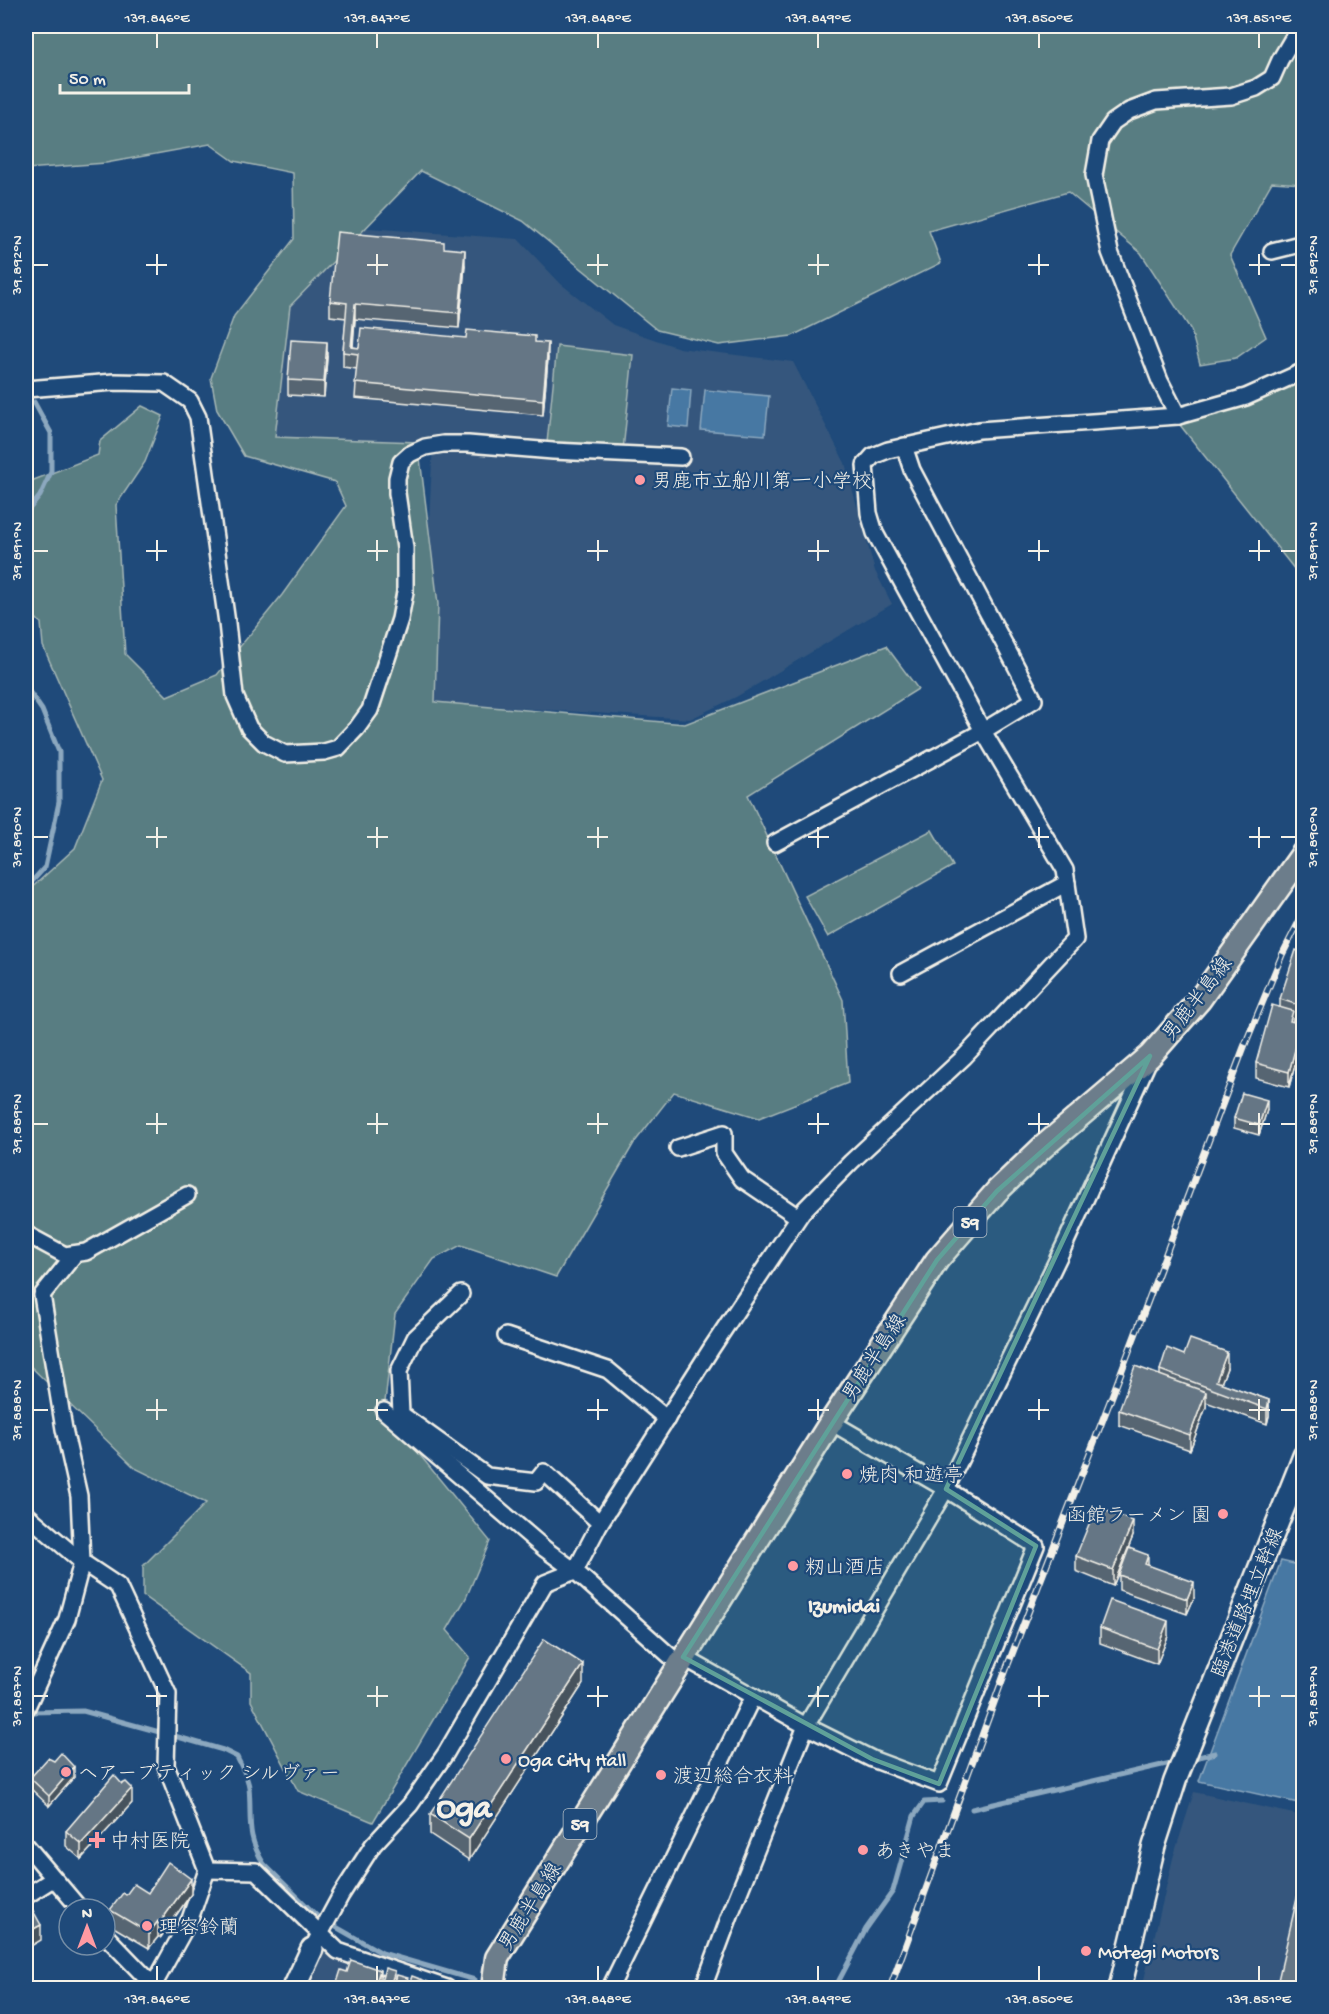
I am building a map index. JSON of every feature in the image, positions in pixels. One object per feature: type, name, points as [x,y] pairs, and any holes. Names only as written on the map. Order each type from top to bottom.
[{"type":"main road","name":"男鹿半島線","points":[[493,1989],[497,1958],[831,1422],[936,1260],[997,1191],[1043,1147],[1150,1056],[1200,999],[1304,852]]},
{"type":"street","points":[[1178,416],[1160,381],[1110,252],[1094,175],[1100,141],[1113,122],[1129,111],[1156,101],[1231,96],[1256,88],[1272,78],[1300,26]]},
{"type":"street","points":[[1272,251],[1304,243]]},
{"type":"street","points":[[294,1989],[341,1895],[373,1845],[410,1805],[446,1753],[545,1583],[575,1571],[600,1523],[798,1217],[851,1162],[964,1058],[1075,939],[1065,870],[983,731],[880,542],[869,513],[865,465],[873,456],[904,446],[979,430],[1178,416],[1246,397],[1304,371]]},
{"type":"street","points":[[26,389],[114,382],[164,383],[190,401],[198,417],[235,696],[249,728],[264,743],[285,754],[324,753],[338,748],[370,710],[400,619],[405,592],[405,548],[396,493],[401,462],[410,454],[425,447],[468,444],[553,451],[681,457]]},
{"type":"street","points":[[775,843],[983,731],[1034,700],[912,470],[904,446]]},
{"type":"street","points":[[901,973],[1067,883]]},
{"type":"street","points":[[704,1989],[732,1910],[806,1726],[946,1489],[1065,1244],[1150,1056]]},
{"type":"street","points":[[678,1148],[724,1133],[724,1153],[742,1179],[798,1217]]},
{"type":"street","points":[[26,1234],[65,1255],[86,1252],[187,1195]]},
{"type":"street","points":[[26,1709],[67,1619],[81,1562],[79,1496],[64,1430],[42,1295],[75,1254]]},
{"type":"street","points":[[461,1294],[415,1338],[399,1371],[401,1414],[487,1476],[536,1482],[544,1472],[600,1523]]},
{"type":"street","points":[[506,1335],[608,1370],[667,1419]]},
{"type":"street","points":[[384,1411],[544,1549],[575,1571],[681,1661],[872,1759],[939,1784],[1036,1546],[946,1489],[831,1422]]},
{"type":"street","name":"臨港道路埋立幹線","points":[[1120,1989],[1154,1846],[1175,1781],[1304,1456]]},
{"type":"street","points":[[26,1514],[81,1562],[118,1586],[168,1694],[166,1766],[207,1870],[190,1919],[155,1987],[117,1947]]},
{"type":"street","points":[[610,1989],[753,1696]]},
{"type":"street","points":[[26,1845],[69,1897]]},
{"type":"street","points":[[207,1870],[256,1871],[316,1941],[338,1951],[447,1989]]},
{"type":"street","points":[[26,1896],[53,1879]]},
{"type":"highlighted area","points":[[1150,1056],[946,1489],[1036,1546],[939,1784],[872,1759],[683,1657],[937,1260],[997,1191]]},
{"type":"shaded area","name":"男鹿市立船川第一小学校","points":[[341,226],[518,239],[561,284],[613,325],[679,348],[793,362],[845,463],[875,571],[892,604],[736,697],[690,719],[420,702],[433,442],[275,437],[282,295]]},
{"type":"shaded area","points":[[672,388],[691,390],[688,428],[668,426]]},
{"type":"shaded area","points":[[705,390],[769,396],[765,435],[701,430]]},
{"type":"shaded area","points":[[1281,1561],[1303,1566],[1303,1804],[1199,1781]]},
{"type":"shaded area","points":[[1194,1792],[1303,1816],[1303,1988],[1142,1988],[1173,1858]]},
{"type":"shaded area","points":[[312,1949],[442,1988],[293,1988]]},
{"type":"green space","points":[[26,26],[1303,26],[1303,184],[1272,182],[1230,255],[1266,337],[1236,358],[1200,364],[1191,330],[1141,253],[1068,192],[929,231],[941,263],[792,336],[719,345],[657,330],[523,221],[421,171],[290,306],[275,437],[418,442],[438,604],[435,702],[685,724],[886,646],[918,689],[748,795],[843,1000],[848,1083],[759,1118],[674,1092],[634,1143],[556,1277],[461,1245],[434,1259],[395,1314],[384,1411],[490,1541],[466,1598],[447,1630],[470,1657],[373,1822],[298,1791],[251,1701],[251,1673],[143,1596],[143,1566],[206,1503],[135,1468],[26,1362],[26,893],[75,848],[102,780],[43,646],[41,623],[26,609],[26,483],[98,455],[100,441],[142,406],[163,416],[145,462],[116,505],[125,654],[167,696],[217,675],[282,595],[346,506],[335,482],[244,456],[217,410],[211,378],[234,316],[294,239],[293,173],[234,161],[210,144],[106,163],[26,169]]},
{"type":"green space","points":[[557,346],[633,355],[623,450],[547,443]]},
{"type":"green space","points":[[1303,379],[1303,580],[1180,425]]},
{"type":"green space","points":[[932,830],[953,866],[828,937],[805,896]]},
{"type":"building","points":[[337,232],[444,242],[444,248],[465,250],[459,313],[355,304],[351,347],[359,348],[361,328],[466,338],[467,330],[535,336],[535,342],[548,343],[543,400],[355,383],[358,354],[343,352],[347,303],[330,301]]},
{"type":"building","points":[[291,340],[327,342],[324,382],[288,380]]},
{"type":"building","points":[[1296,950],[1304,953],[1304,1007],[1280,999]]},
{"type":"building","points":[[1272,1005],[1293,1011],[1290,1021],[1302,1024],[1289,1072],[1256,1063]]},
{"type":"building","points":[[1242,1093],[1267,1100],[1259,1125],[1234,1118]]},
{"type":"building","points":[[1190,1339],[1227,1352],[1216,1381],[1269,1400],[1267,1409],[1160,1370],[1167,1348],[1184,1355]]},
{"type":"building","points":[[1135,1366],[1206,1392],[1190,1435],[1119,1410]]},
{"type":"building","points":[[1096,1507],[1133,1521],[1113,1570],[1076,1556]]},
{"type":"building","points":[[1129,1548],[1148,1555],[1145,1564],[1194,1582],[1187,1599],[1119,1575]]},
{"type":"building","points":[[1110,1600],[1168,1621],[1157,1649],[1100,1628]]},
{"type":"building","name":"Oga City Hall","points":[[544,1639],[583,1664],[469,1839],[430,1814]]},
{"type":"building","points":[[61,1753],[74,1767],[49,1796],[30,1778],[48,1758],[54,1761]]},
{"type":"building","points":[[114,1775],[122,1784],[126,1782],[132,1788],[81,1844],[66,1831]]},
{"type":"building","points":[[168,1862],[191,1879],[161,1921],[158,1921],[149,1933],[117,1914],[117,1901],[123,1893],[126,1895],[134,1884],[148,1893]]},
{"type":"building","points":[[1304,1868],[1304,1989],[1276,1989]]},
{"type":"building","points":[[26,1898],[41,1925],[26,1933]]},
{"type":"building","points":[[351,1960],[380,1970],[374,1989],[335,1989],[341,1970],[347,1972]]},
{"type":"building","points":[[385,1968],[395,1971],[389,1989],[379,1989]]},
{"type":"building","points":[[397,1975],[408,1978],[404,1989],[393,1989]]},
{"type":"building","points":[[412,1976],[428,1982],[425,1989],[407,1989]]},
{"type":"waterway","points":[[26,513],[40,496],[51,472],[51,433],[34,402]]},
{"type":"waterway","points":[[26,687],[42,710],[59,752],[59,802],[45,867],[26,888]]},
{"type":"waterway","points":[[30,1712],[83,1711],[163,1733]]},
{"type":"waterway","points":[[171,1735],[223,1750],[237,1757],[248,1783],[250,1826],[258,1853],[264,1864],[320,1919]]},
{"type":"waterway","points":[[1190,1759],[1215,1753]]},
{"type":"waterway","points":[[972,1809],[1175,1762]]},
{"type":"waterway","points":[[835,1988],[866,1929],[893,1891],[914,1816],[924,1802],[942,1801]]},
{"type":"waterway","points":[[336,1927],[382,1953],[475,1980]]},
{"type":"railway","points":[[890,1988],[1007,1667],[1244,1047],[1282,955],[1304,912]]},
{"type":"place","name":"男鹿市立船川第一小学校","points":[[640,480]]},
{"type":"place","name":"焼肉 和遊亭","points":[[847,1474]]},
{"type":"place","name":"函館ラーメン 園","points":[[1223,1514]]},
{"type":"place","name":"籾山酒店","points":[[793,1566]]},
{"type":"place","name":"Oga City Hall","points":[[506,1759]]},
{"type":"place","name":"ヘアーブティック シルヴァー","points":[[66,1772]]},
{"type":"place","name":"渡辺総合衣料","points":[[661,1775]]},
{"type":"place","name":"中村医院","points":[[97,1840]]},
{"type":"place","name":"あきやま","points":[[863,1850]]},
{"type":"place","name":"理容鈴蘭","points":[[147,1926]]},
{"type":"place","name":"Motegi Motors","points":[[1086,1951]]},
{"type":"district","name":"Izumidai","points":[[844,1605]]},
{"type":"district","name":"Oga","points":[[464,1805]]}]
